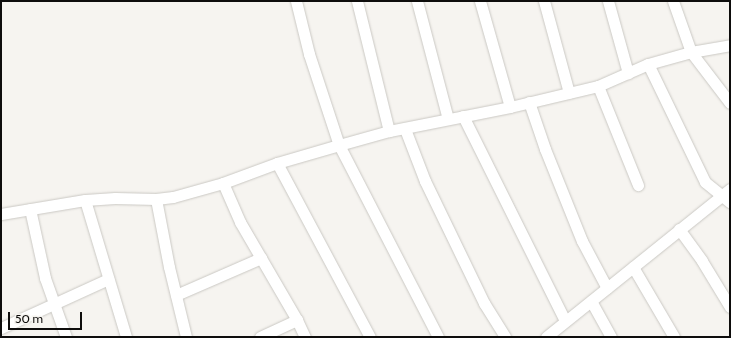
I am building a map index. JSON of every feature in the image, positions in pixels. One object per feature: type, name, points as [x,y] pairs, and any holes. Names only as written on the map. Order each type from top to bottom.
[{"type":"street","points":[[296,1],[309,54],[339,145],[438,337]]},
{"type":"street","points":[[357,1],[390,131]]},
{"type":"street","points":[[417,1],[448,119]]},
{"type":"street","points":[[480,1],[510,107]]},
{"type":"street","points":[[544,1],[569,93]]},
{"type":"street","points":[[608,1],[628,73]]},
{"type":"street","points":[[673,1],[691,52],[730,103]]},
{"type":"street","points":[[1,214],[85,200],[115,198],[156,199],[173,197],[223,183],[277,163],[390,131],[510,107],[598,86],[648,64],[691,52],[730,45]]},
{"type":"street","points":[[546,337],[679,229],[728,195],[705,182],[648,64]]},
{"type":"street","points":[[598,86],[638,185]]},
{"type":"street","points":[[529,102],[545,149],[582,241],[608,288]]},
{"type":"street","points":[[463,116],[565,321]]},
{"type":"street","points":[[405,128],[426,181],[484,304],[505,337]]},
{"type":"street","points":[[277,163],[370,337]]},
{"type":"street","points":[[223,183],[240,222],[297,320],[305,337]]},
{"type":"street","points":[[156,199],[186,337]]},
{"type":"street","points":[[85,200],[126,337]]},
{"type":"street","points":[[30,209],[45,278],[66,337]]},
{"type":"street","points":[[679,229],[702,261],[730,307]]},
{"type":"street","points":[[176,295],[261,258]]},
{"type":"street","points":[[633,267],[674,337]]},
{"type":"street","points":[[2,330],[54,302],[108,278]]},
{"type":"street","points":[[591,301],[611,337]]},
{"type":"street","points":[[260,337],[297,320]]}]
